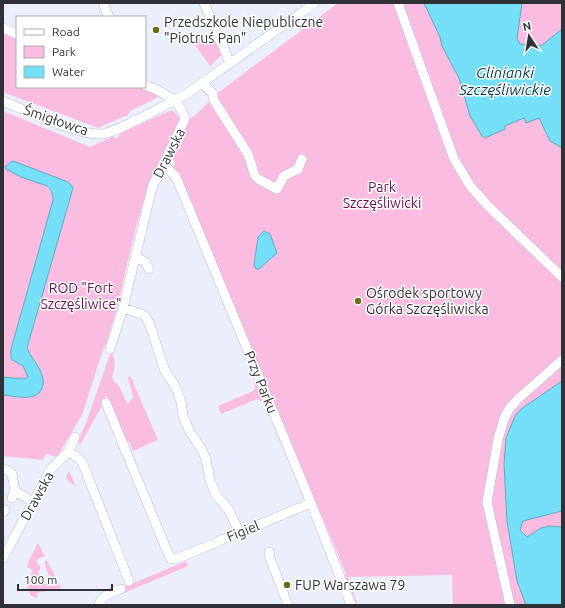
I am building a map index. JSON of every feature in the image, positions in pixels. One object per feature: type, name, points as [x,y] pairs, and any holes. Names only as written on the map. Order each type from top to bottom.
[{"type":"street","points":[[103,3],[109,16]]},
{"type":"street","points":[[204,3],[230,63]]},
{"type":"street","points":[[146,85],[167,95],[174,101],[208,92],[230,63],[314,3]]},
{"type":"street","points":[[398,3],[454,159],[479,198],[562,277]]},
{"type":"street","points":[[3,28],[16,34]]},
{"type":"street","points":[[208,92],[248,154],[253,171],[260,180],[277,189],[284,176],[298,169],[302,159]]},
{"type":"street","name":"Śmigłowca","points":[[3,101],[82,132],[97,134],[108,132],[126,125],[174,101]]},
{"type":"street","name":"Drawska","points":[[110,349],[125,309],[135,256],[152,188],[185,119],[184,115],[174,101]]},
{"type":"street","name":"Przy Parku","points":[[163,164],[176,177],[311,503],[351,605]]},
{"type":"street","points":[[135,256],[145,262],[149,269]]},
{"type":"street","points":[[125,309],[145,316],[150,325],[165,371],[175,386],[181,401],[183,416],[190,432],[201,448],[206,459],[210,480],[216,495],[229,510],[239,532]]},
{"type":"street","points":[[510,605],[487,502],[497,446],[504,419],[509,409],[519,398],[562,360]]},
{"type":"street","name":"Figiel","points":[[106,403],[171,559],[176,559],[311,503]]},
{"type":"street","name":"Drawska","points":[[3,558],[50,469],[68,452],[75,437]]},
{"type":"street","points":[[68,452],[79,458],[83,464],[129,581]]},
{"type":"street","points":[[3,469],[12,474],[13,494],[33,502]]},
{"type":"street","points":[[269,552],[288,605]]},
{"type":"street","points":[[99,605],[100,599],[121,589]]},
{"type":"green space","name":"Park Szczęśliwicki","points":[[338,3],[562,3],[562,605],[453,605],[452,575],[348,577],[357,605],[345,576],[346,574],[312,493],[310,493],[287,433],[172,168],[175,164],[172,155],[189,119],[200,111],[219,92]]},
{"type":"green space","points":[[3,32],[16,37],[16,88],[143,88],[159,94],[157,98],[130,111],[127,116],[98,128],[3,92]]},
{"type":"green space","points":[[213,32],[222,55],[210,66],[192,41]]},
{"type":"green space","name":"ROD \"Fort Szczęśliwice\"","points":[[172,110],[182,120],[149,182],[136,227],[117,308],[82,415],[57,457],[46,454],[43,460],[3,456],[3,395],[30,398],[39,368],[27,348],[73,188],[71,184],[21,177],[46,186],[52,194],[53,200],[11,349],[14,361],[24,366],[28,377],[24,379],[3,377],[3,111],[90,147],[114,136],[114,138],[118,138],[120,133]]},
{"type":"green space","points":[[111,351],[114,360],[112,377],[114,381],[119,386],[127,403],[129,403],[133,397],[128,378],[130,375],[158,440],[133,451],[130,443],[124,440],[106,395],[104,402],[80,445],[78,441],[86,423]]},
{"type":"green space","points":[[253,382],[255,382],[263,402],[257,399],[221,414],[218,406],[253,391],[255,387]]},
{"type":"green space","points":[[69,471],[76,487],[67,480],[66,477]]},
{"type":"green space","points":[[38,543],[45,556],[36,560],[38,566],[40,565],[40,570],[38,571],[44,584],[51,581],[45,566],[45,561],[47,560],[61,588],[37,593],[36,598],[31,596],[26,585],[33,570],[27,567],[29,560]]},
{"type":"green space","points":[[186,561],[188,566],[124,593],[122,588]]},
{"type":"water","name":"Glinianki Szczęśliwickie","points":[[424,3],[522,3],[517,38],[520,44],[541,46],[562,29],[562,148],[550,141],[539,118],[526,123],[524,118],[505,126],[505,129],[485,138],[482,136],[470,116],[459,78],[442,46],[440,37]]},
{"type":"water","points":[[13,161],[68,182],[73,188],[27,348],[40,370],[43,380],[43,385],[38,394],[29,397],[3,395],[3,377],[24,379],[28,377],[23,366],[11,359],[11,349],[53,198],[52,192],[47,186],[21,177],[6,169],[5,167]]},
{"type":"water","points":[[264,231],[270,234],[277,253],[259,269],[256,269],[254,265],[258,237]]},
{"type":"water","points":[[562,381],[562,511],[523,521],[520,530],[527,537],[541,528],[549,526],[562,527],[562,605],[526,605],[517,581],[507,521],[504,464],[506,438],[515,416],[521,409]]},
{"type":"place","name":"Przedszkole Niepubliczne \"Piotruś Pan\"","points":[[156,30]]},
{"type":"place","name":"Ośrodek sportowy Górka Szczęśliwicka","points":[[358,301]]},
{"type":"place","name":"FUP Warszawa 79","points":[[287,585]]}]
